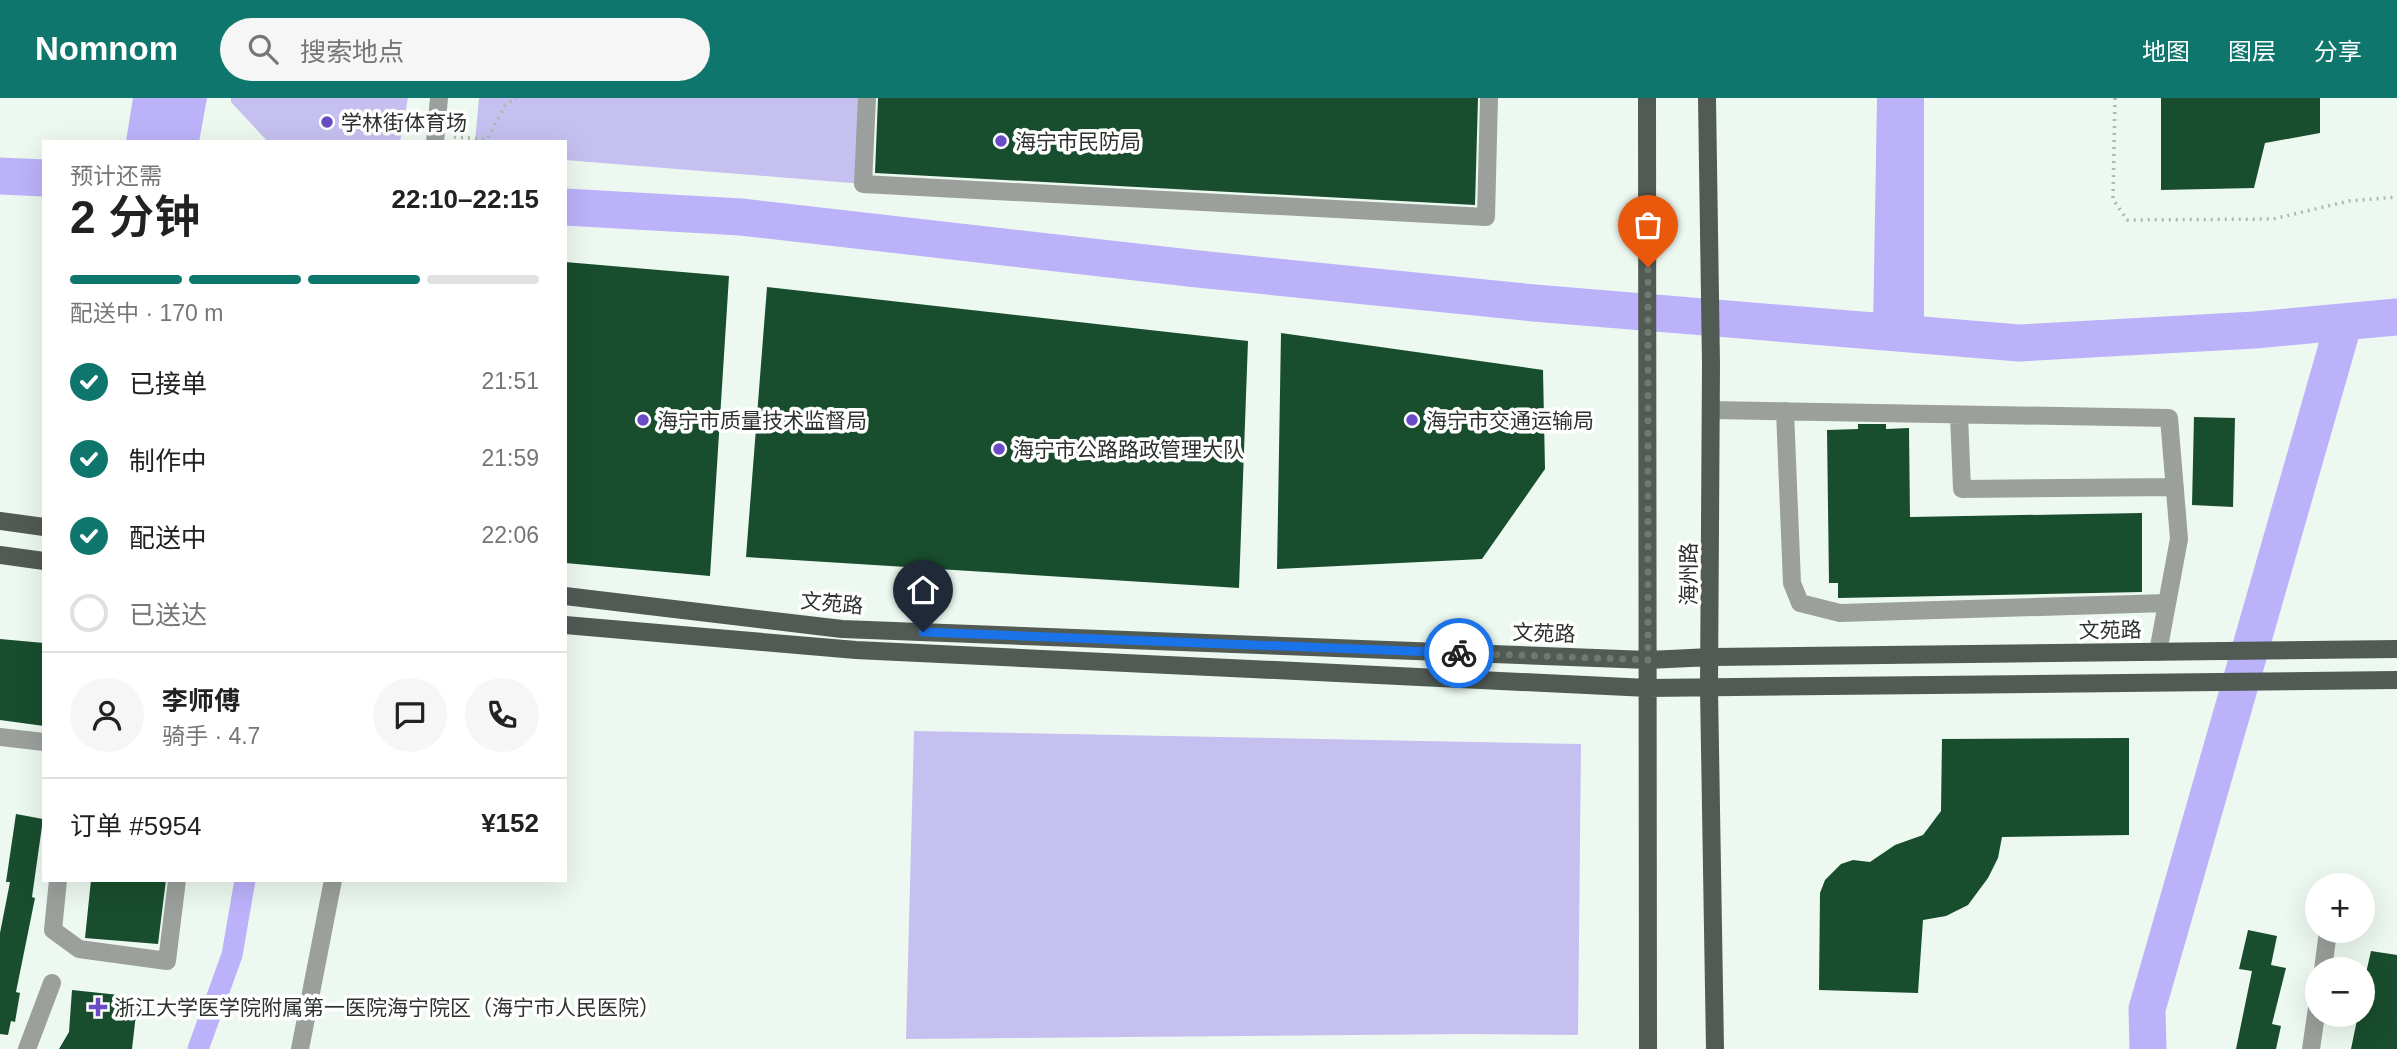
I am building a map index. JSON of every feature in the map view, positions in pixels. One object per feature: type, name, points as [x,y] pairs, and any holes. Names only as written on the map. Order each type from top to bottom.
[{"type":"main road","name":"海州路","points":[[1647,98],[1648,1049]]},
{"type":"main road","name":"海州路","points":[[1707,98],[1711,365],[1709,688],[1715,1049]]},
{"type":"main road","points":[[0,521],[42,527]]},
{"type":"main road","points":[[0,555],[42,561]]},
{"type":"main road","name":"文苑路","points":[[567,596],[842,629],[1648,660],[2397,649]]},
{"type":"main road","points":[[567,625],[856,650],[1648,688],[2397,680]]},
{"type":"street","points":[[435,138],[439,98]]},
{"type":"street","points":[[867,98],[863,184],[1486,216],[1489,98]]},
{"type":"street","points":[[1711,410],[2169,418],[2179,539],[2167,603],[2165,652]]},
{"type":"street","points":[[1785,411],[1792,583],[1800,603],[1840,613],[2167,603]]},
{"type":"street","points":[[1959,415],[1962,489],[2175,487]]},
{"type":"street","points":[[0,737],[42,741]]},
{"type":"street","points":[[58,882],[53,930],[79,949],[167,961],[177,882]]},
{"type":"street","points":[[300,1049],[333,882]]},
{"type":"street","points":[[27,1049],[52,983]]},
{"type":"street","points":[[2311,1049],[2314,1027]]},
{"type":"path","points":[[435,138],[488,139],[506,104],[517,98]]},
{"type":"path","points":[[2115,98],[2113,199],[2127,220],[2273,219],[2349,201],[2397,197]]},
{"type":"shaded area","points":[[133,98],[207,98],[199,140],[126,140]]},
{"type":"shaded area","name":"学林街体育场","points":[[231,98],[408,98],[400,140],[266,140],[231,102]]},
{"type":"shaded area","points":[[479,98],[867,98],[863,184],[567,160],[567,140],[475,140]]},
{"type":"shaded area","points":[[1877,98],[1924,98],[1924,335],[1873,331]]},
{"type":"shaded area","points":[[914,731],[1581,744],[1578,1035],[906,1039]]},
{"type":"building","points":[[878,98],[1478,98],[1475,205],[875,173]]},
{"type":"building","points":[[2161,98],[2320,98],[2320,133],[2265,143],[2254,188],[2161,190]]},
{"type":"building","name":"海宁市质量技术监督局","points":[[567,262],[729,276],[710,576],[567,563]]},
{"type":"building","name":"海宁市公路路政管理大队","points":[[767,287],[1248,341],[1239,588],[746,557]]},
{"type":"building","name":"海宁市交通运输局","points":[[1281,333],[1543,370],[1545,469],[1482,559],[1277,569]]},
{"type":"building","points":[[2194,417],[2235,418],[2233,507],[2192,505]]},
{"type":"building","points":[[1858,424],[1886,424],[1886,429],[1909,428],[1910,517],[2142,513],[2142,592],[1838,598],[1838,583],[1829,583],[1827,430],[1858,429]]},
{"type":"building","points":[[0,639],[42,643],[42,726],[0,720]]},
{"type":"building","points":[[2129,738],[2129,835],[2002,837],[1998,858],[1988,878],[1968,905],[1946,916],[1923,920],[1918,993],[1819,990],[1820,893],[1825,880],[1841,864],[1853,860],[1870,862],[1895,845],[1923,835],[1941,811],[1942,739]]},
{"type":"building","points":[[16,814],[42,819],[32,897],[35,898],[16,992],[20,993],[15,1022],[11,1021],[8,1035],[0,1034],[0,933],[10,882],[6,882]]},
{"type":"building","points":[[91,882],[166,882],[158,944],[85,938]]},
{"type":"building","points":[[2248,930],[2277,936],[2271,965],[2286,968],[2272,1024],[2281,1026],[2276,1049],[2236,1049],[2252,971],[2239,969]]},
{"type":"building","points":[[2371,951],[2397,955],[2397,1049],[2351,1049],[2356,1027],[2375,1027],[2375,957],[2370,957]]},
{"type":"building","points":[[72,990],[138,997],[132,1049],[59,1049],[69,1032]]},
{"type":"waterway","points":[[0,176],[42,178]]},
{"type":"waterway","points":[[567,207],[741,217],[1198,269],[1534,303],[2019,343],[2255,330],[2397,317]]},
{"type":"waterway","points":[[2148,1049],[2147,1009],[2344,322]]},
{"type":"waterway","points":[[198,1049],[232,955],[245,882]]},
{"type":"way so far","points":[[1459,653],[1648,660],[1648,267]]},
{"type":"place","name":"学林街体育场","points":[[327,122]]},
{"type":"place","name":"海宁市民防局","points":[[1001,141]]},
{"type":"place","name":"海宁市质量技术监督局","points":[[643,420]]},
{"type":"place","name":"海宁市交通运输局","points":[[1412,420]]},
{"type":"place","name":"海宁市公路路政管理大队","points":[[999,449]]},
{"type":"place","name":"浙江大学医学院附属第一医院海宁院区（海宁市人民医院）","points":[[98,1007]]},
{"type":"route","points":[[923,632],[1459,653]]}]
